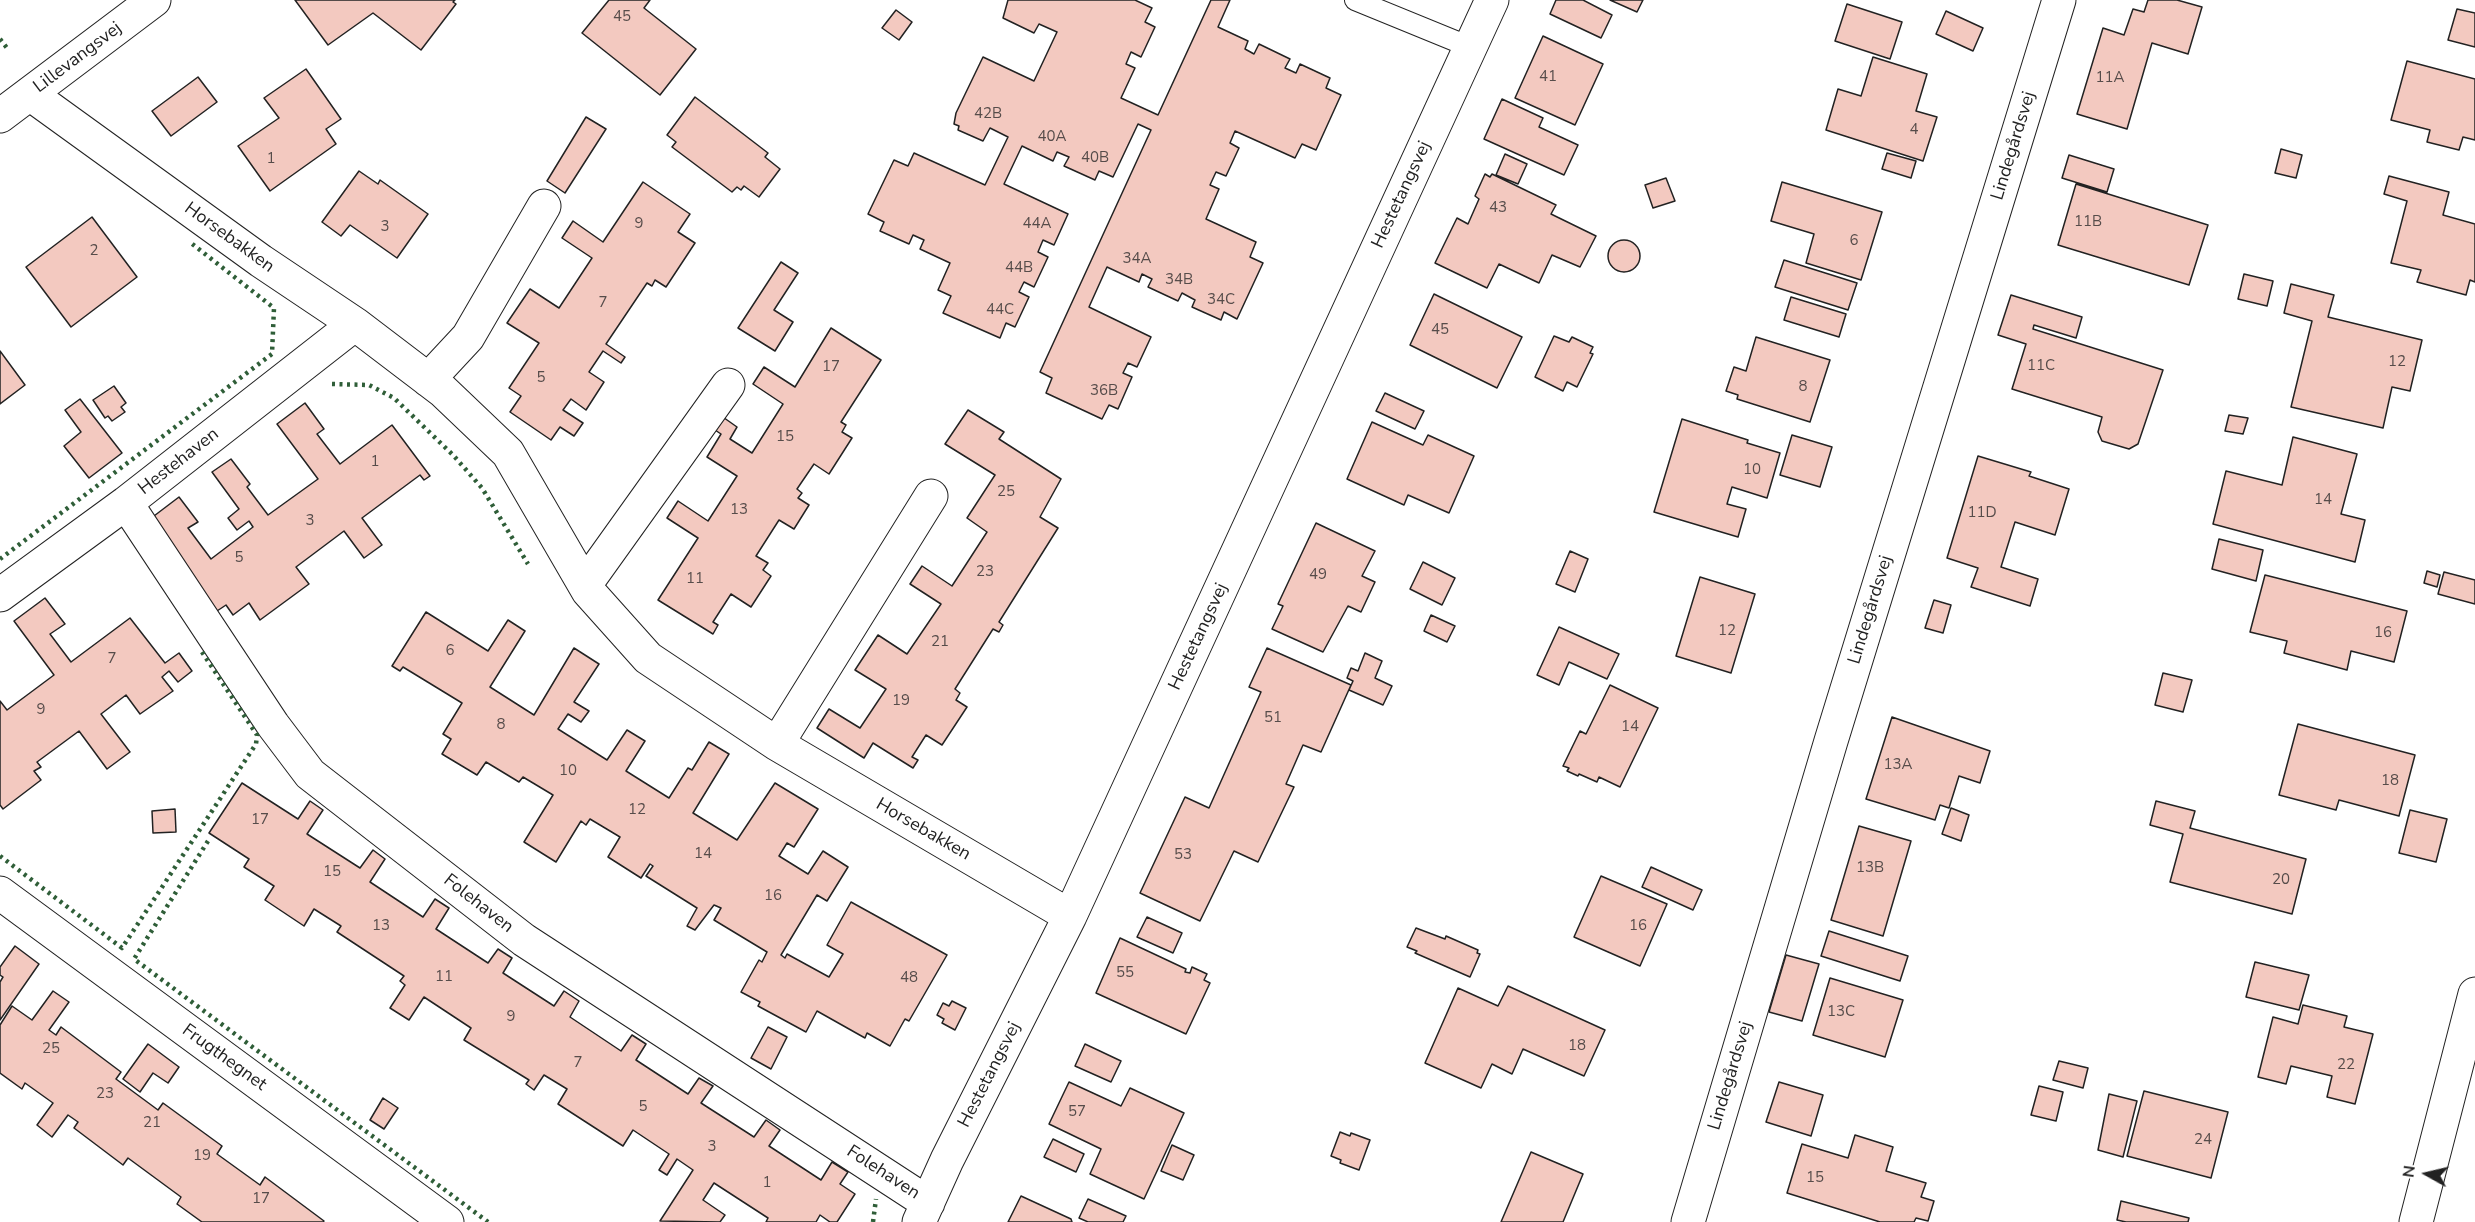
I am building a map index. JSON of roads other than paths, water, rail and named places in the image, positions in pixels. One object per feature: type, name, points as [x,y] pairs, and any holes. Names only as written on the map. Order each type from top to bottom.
[{"type":"street","name":"Lillevangsvej","points":[[0,116],[154,0]]},
{"type":"street","name":"Hestetangsvej","points":[[924,1212],[947,1160],[1070,916],[1492,0]]},
{"type":"street","name":"Lindegårdsvej","points":[[1688,1222],[1834,730],[2059,0]]},
{"type":"street","name":"Horsebakken","points":[[30,94],[261,261],[355,324],[428,380],[508,453],[585,585],[648,658],[777,744],[1070,916]]},
{"type":"street","points":[[428,380],[468,337],[544,206]]},
{"type":"street","name":"Hestehaven","points":[[0,595],[126,503],[355,324]]},
{"type":"street","points":[[585,585],[728,385]]},
{"type":"street","points":[[777,744],[931,496]]},
{"type":"street","name":"Folehaven","points":[[126,503],[273,725],[310,774],[524,940],[924,1212]]},
{"type":"street","name":"Frugthegnet","points":[[0,893],[447,1222]]},
{"type":"street","points":[[2416,1222],[2475,994]]},
{"type":"lane","points":[[1355,0],[1470,47]]}]
